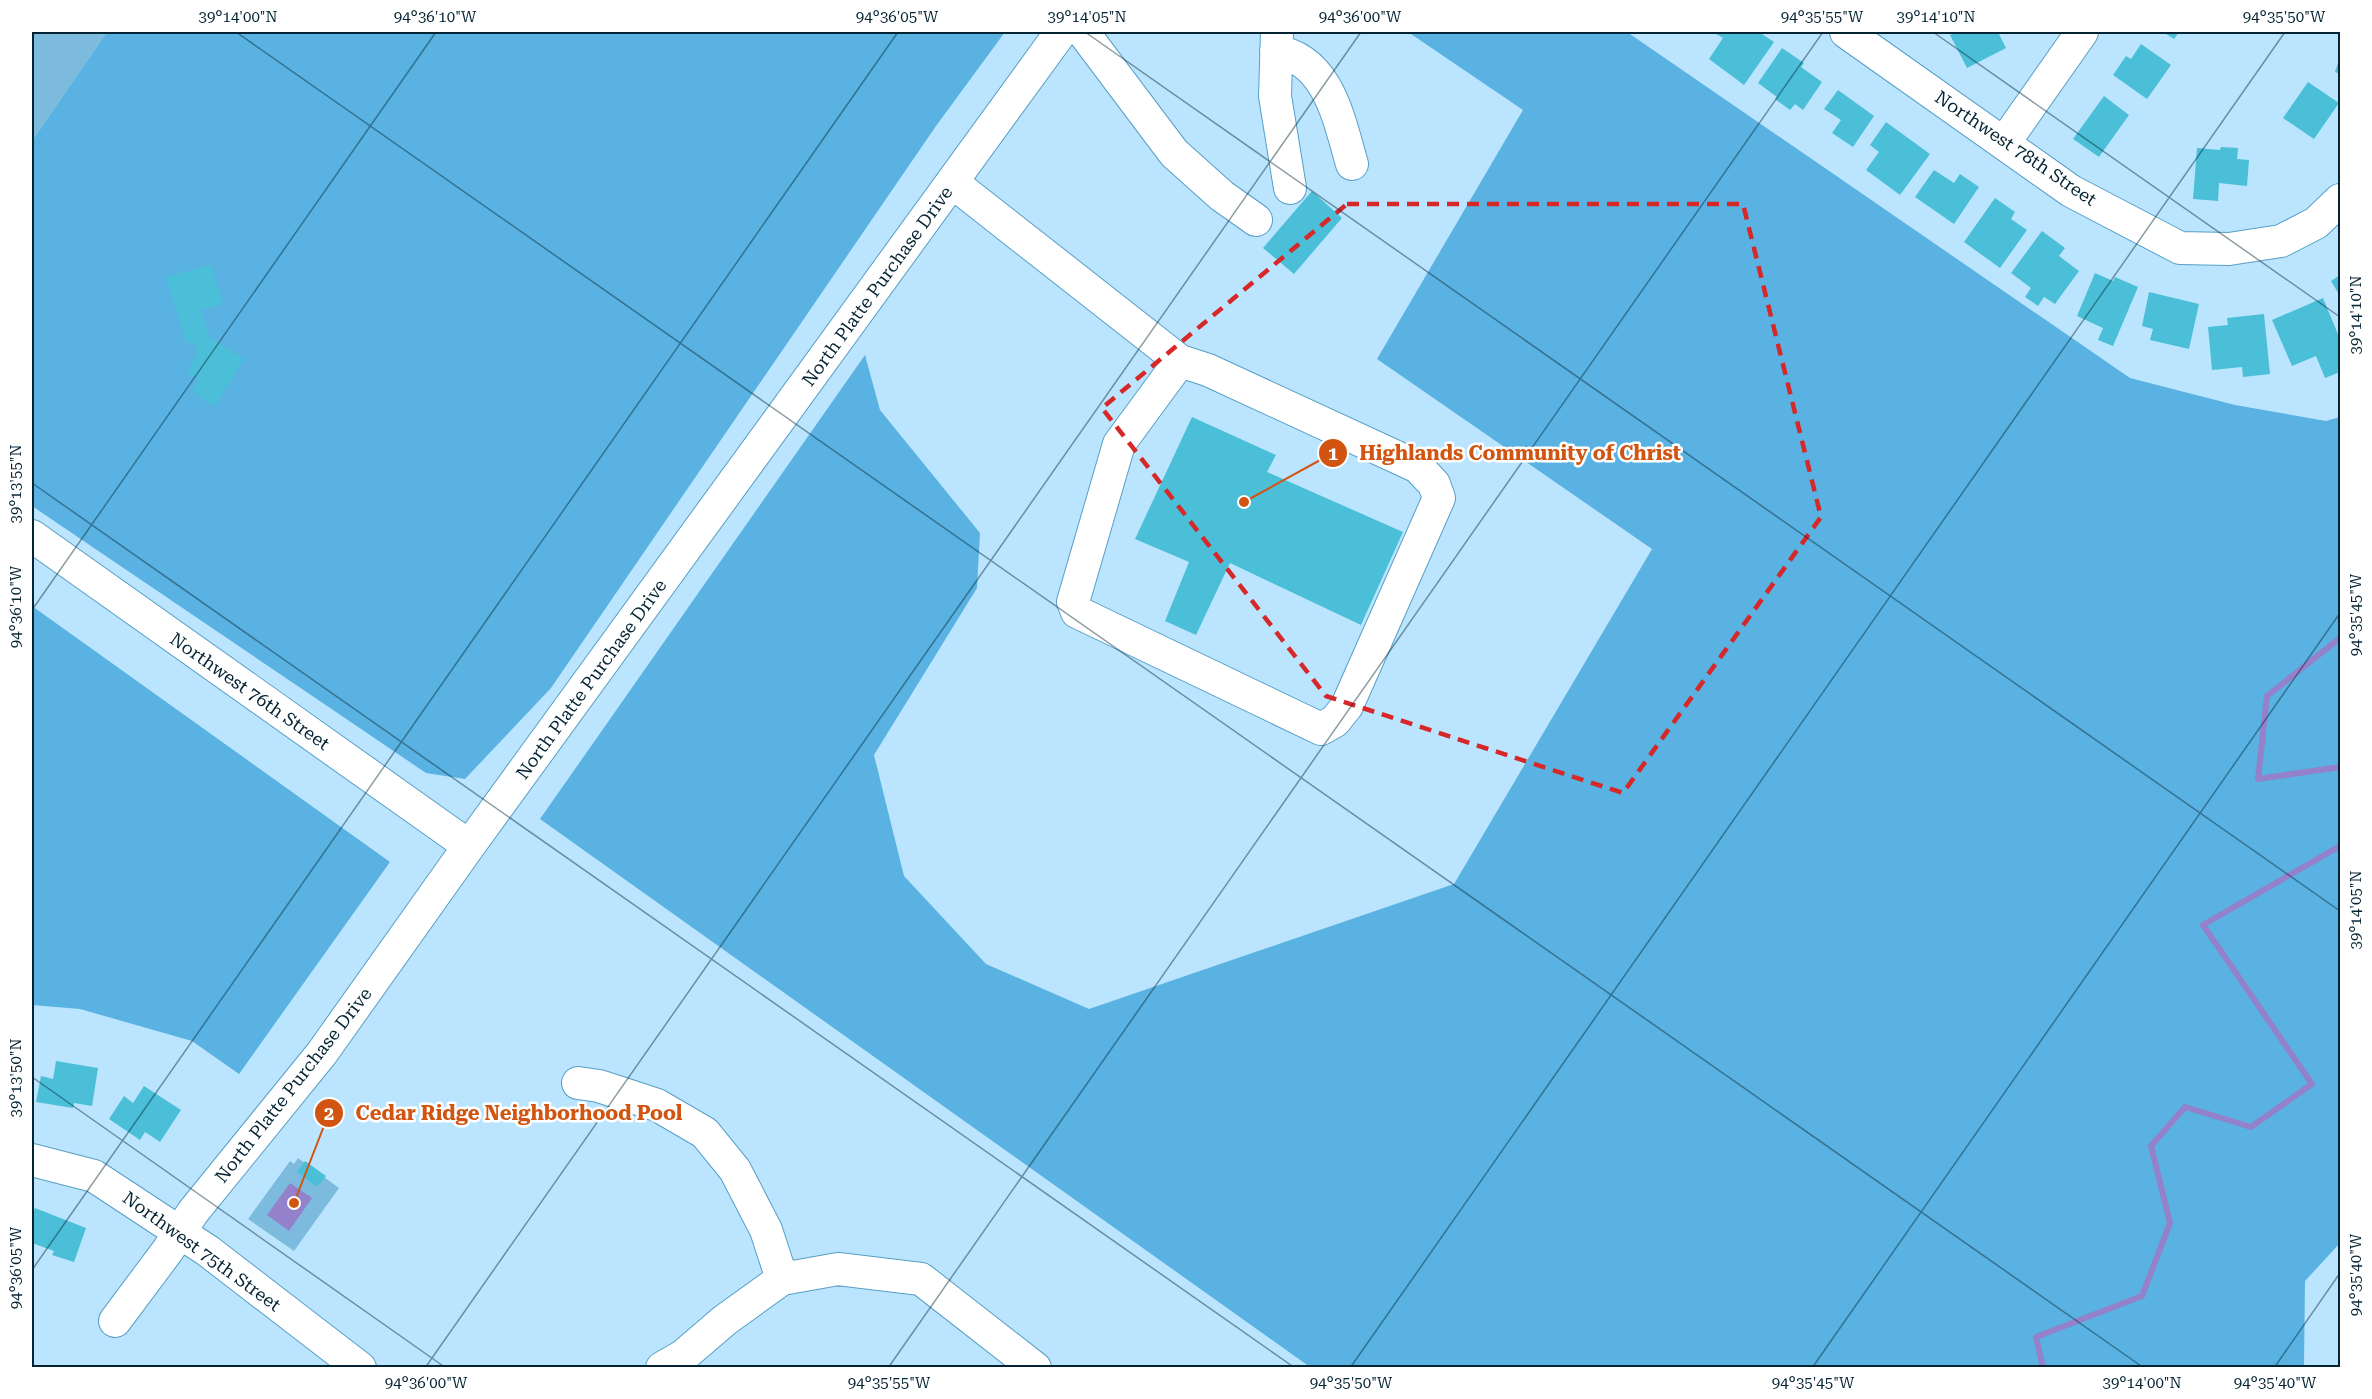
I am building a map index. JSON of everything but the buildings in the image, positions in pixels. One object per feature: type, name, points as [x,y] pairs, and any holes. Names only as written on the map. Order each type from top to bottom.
[{"type":"street","name":"North Platte Purchase Drive","points":[[116,1321],[168,1251],[193,1212],[322,1053],[469,846],[1061,32]]},
{"type":"street","points":[[1083,32],[1173,153],[1222,196],[1256,220]]},
{"type":"street","name":"Northwest 78th Street","points":[[1846,32],[2071,190],[2180,248],[2229,249],[2281,241],[2316,223],[2340,200]]},
{"type":"street","points":[[2004,143],[2082,32]]},
{"type":"street","points":[[1276,41],[1322,78],[1336,110],[1352,164]]},
{"type":"street","points":[[1276,41],[1275,96],[1290,188]]},
{"type":"street","points":[[952,182],[1180,361],[1208,370],[1418,468],[1434,484],[1439,498],[1347,706],[1335,721],[1320,729],[1077,612],[1073,602],[1119,444],[1180,361]]},
{"type":"street","name":"Northwest 76th Street","points":[[32,536],[469,846]]},
{"type":"street","points":[[578,1083],[599,1086],[657,1106],[705,1133],[735,1170],[766,1230],[782,1279]]},
{"type":"street","name":"Northwest 75th Street","points":[[32,1160],[94,1176],[208,1251],[360,1368]]},
{"type":"street","points":[[662,1368],[683,1356],[725,1320],[782,1279],[838,1269],[921,1279],[1035,1368]]},
{"type":"highlighted area","points":[[1347,204],[1743,204],[1821,517],[1623,793],[1326,696],[1102,408]]},
{"type":"shaded area","points":[[32,32],[107,32],[32,141]]},
{"type":"shaded area","points":[[107,32],[1005,32],[936,126],[551,688],[465,779],[426,773],[32,506],[32,141]]},
{"type":"shaded area","points":[[1408,32],[1627,32],[2130,378],[2235,405],[2326,421],[2340,417],[2340,1243],[2305,1281],[2304,1367],[1310,1367],[540,819],[865,355],[880,410],[980,533],[977,588],[874,755],[904,876],[986,964],[1089,1009],[1454,884],[1652,549],[1377,359],[1523,110]]},
{"type":"shaded area","points":[[32,606],[390,862],[239,1074],[192,1041],[80,1009],[32,1005]]},
{"type":"shaded area","points":[[298,1158],[339,1188],[294,1251],[248,1219],[290,1161],[294,1164]]},
{"type":"shaded area","points":[[290,1183],[312,1198],[289,1231],[267,1215]]},
{"type":"waterway","points":[[2340,638],[2267,696],[2258,779],[2340,767]]},
{"type":"waterway","points":[[2043,1368],[2036,1337],[2142,1296],[2170,1223],[2151,1146],[2185,1107],[2251,1127],[2312,1084],[2203,925],[2340,846]]},
{"type":"place","name":"Highlands Community of Christ","points":[[1244,502]]},
{"type":"place","name":"Cedar Ridge Neighborhood Pool","points":[[294,1203]]}]
